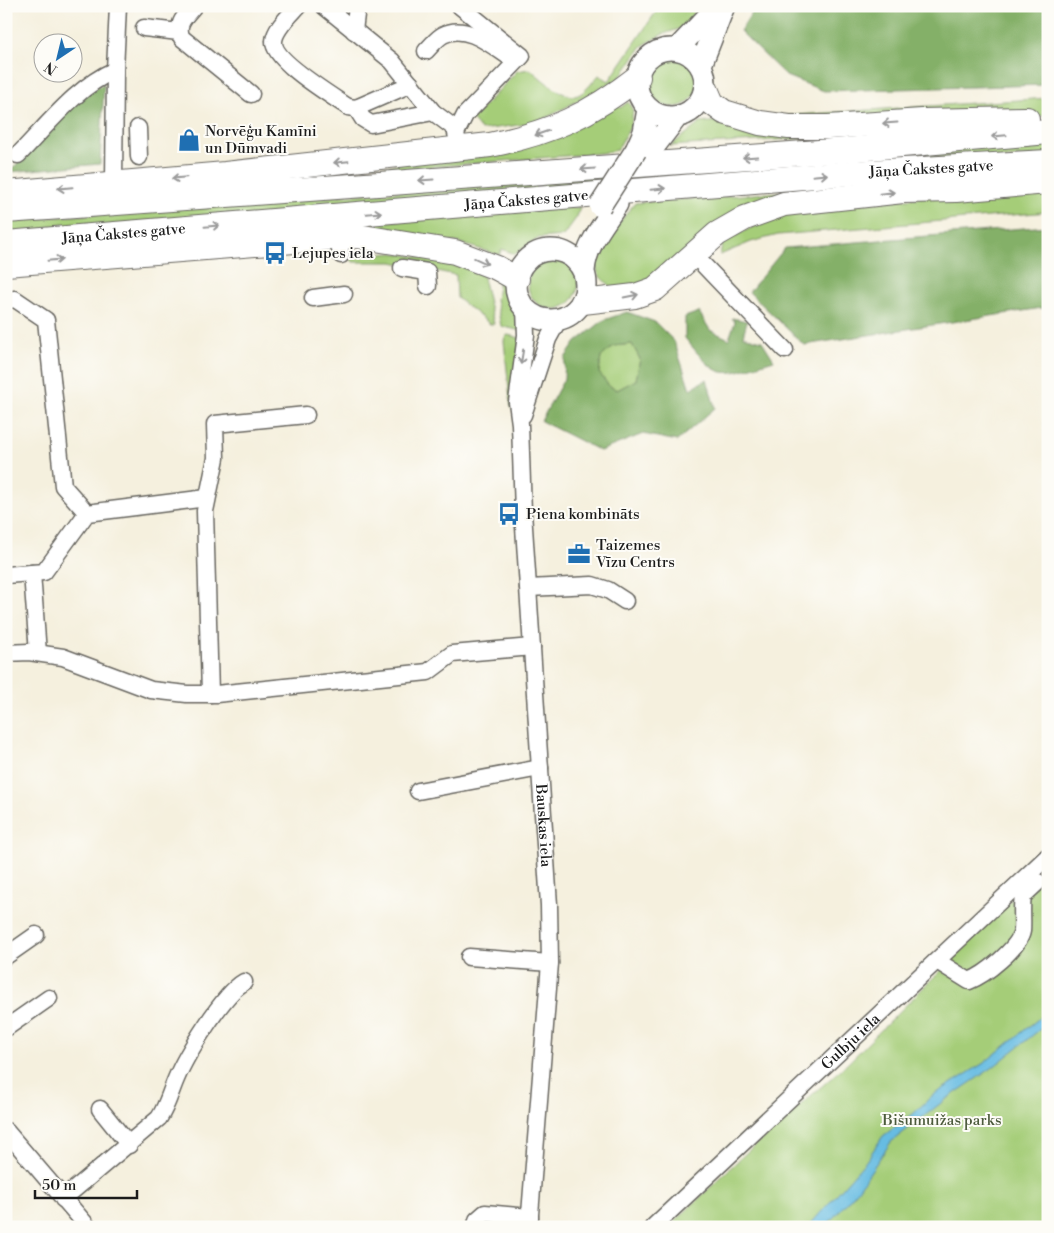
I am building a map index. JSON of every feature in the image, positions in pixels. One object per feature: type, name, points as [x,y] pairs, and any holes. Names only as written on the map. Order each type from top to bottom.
[{"type":"highway","points":[[6,193],[391,157],[458,139],[490,145],[526,138],[556,128],[616,94],[638,77]]},
{"type":"highway","points":[[706,89],[712,103],[724,112],[760,123],[789,127],[828,127],[923,121],[1048,120]]},
{"type":"highway","name":"Jāņa Čakstes gatve","points":[[6,211],[846,150],[1048,132]]},
{"type":"highway","name":"Jāņa Čakstes gatve","points":[[6,243],[841,174],[1048,162]]},
{"type":"highway","points":[[582,302],[635,296],[655,289],[716,234],[732,225],[784,204],[903,191],[956,190],[1048,182]]},
{"type":"highway","points":[[6,264],[340,247],[357,236],[444,249],[473,258],[517,279]]},
{"type":"main road","points":[[677,50],[718,6]]},
{"type":"main road","points":[[700,65],[724,6]]},
{"type":"main road","points":[[561,251],[578,240],[608,205],[644,149],[676,118],[692,111],[703,97],[706,89],[704,72],[700,65],[686,52],[662,50],[649,57],[638,77],[637,88],[641,100],[648,109],[656,114],[676,118]]},
{"type":"main road","points":[[644,149],[644,132],[648,109]]},
{"type":"main road","points":[[584,271],[570,255],[561,251],[544,250],[529,258],[523,264],[517,279],[516,289],[525,308],[541,318],[560,319],[577,310],[586,292],[585,255],[608,205]]},
{"type":"street","points":[[114,184],[114,70],[118,6]]},
{"type":"street","points":[[298,6],[275,35],[273,43],[276,52],[292,68],[348,106],[356,108],[411,84]]},
{"type":"street","points":[[324,6],[392,62],[458,139],[471,109],[519,59]]},
{"type":"street","points":[[354,31],[357,6]]},
{"type":"street","points":[[460,6],[519,59]]},
{"type":"street","points":[[192,7],[179,26],[182,38],[251,94]]},
{"type":"street","points":[[144,28],[179,32]]},
{"type":"street","points":[[426,51],[442,35],[454,31],[480,37],[519,59]]},
{"type":"street","points":[[18,154],[86,88],[101,76],[114,70]]},
{"type":"street","points":[[356,108],[363,119],[371,124],[433,112]]},
{"type":"street","points":[[114,140],[138,134],[139,157]]},
{"type":"street","points":[[694,255],[710,268],[785,350]]},
{"type":"street","points":[[402,268],[427,272],[428,286]]},
{"type":"street","points":[[313,299],[344,294]]},
{"type":"street","points":[[6,300],[15,299],[46,320],[63,486],[87,513]]},
{"type":"street","points":[[520,424],[517,402],[526,335],[525,308]]},
{"type":"street","points":[[520,424],[548,339],[560,319]]},
{"type":"street","points":[[210,694],[205,511],[216,458],[215,424],[306,415]]},
{"type":"street","name":"Bauskas iela","points":[[520,424],[520,457],[549,905],[550,963],[529,1222]]},
{"type":"street","points":[[6,575],[44,572],[87,513],[207,498]]},
{"type":"street","points":[[32,573],[38,653]]},
{"type":"street","points":[[528,588],[592,585],[608,590],[625,601]]},
{"type":"street","points":[[6,654],[38,653],[63,657],[151,690],[210,694],[428,672],[452,654],[532,648]]},
{"type":"street","points":[[418,791],[540,768]]},
{"type":"street","name":"Gulbju iela","points":[[653,1227],[937,960],[1039,883],[1048,856]]},
{"type":"street","points":[[937,960],[970,981],[982,976],[1017,943],[1022,931],[1023,896],[1039,883]]},
{"type":"street","points":[[6,956],[36,935]]},
{"type":"street","points":[[469,957],[550,963]]},
{"type":"street","points":[[62,1199],[159,1118],[167,1107],[178,1075],[214,1014],[226,996],[244,982]]},
{"type":"street","points":[[6,1028],[49,998]]},
{"type":"street","points":[[100,1109],[128,1145]]},
{"type":"street","points":[[7,1134],[85,1226]]},
{"type":"street","points":[[476,1227],[477,1220],[485,1213],[529,1222]]},
{"type":"green space","points":[[660,6],[699,6],[682,28],[663,34],[642,46],[622,75],[616,80],[546,118],[527,124],[481,130],[472,119],[517,71],[530,69],[554,88],[574,96],[585,90],[599,75],[609,81]]},
{"type":"green space","points":[[756,6],[1048,6],[1048,85],[824,91],[786,76],[740,31]]},
{"type":"green space","points":[[668,57],[678,57],[691,64],[698,77],[698,87],[691,100],[678,107],[668,107],[659,103],[652,96],[648,87],[648,77],[652,68],[659,61]]},
{"type":"green space","points":[[104,84],[100,164],[9,172],[87,92]]},
{"type":"green space","points":[[1048,98],[1048,116],[765,117]]},
{"type":"green space","points":[[628,102],[633,110],[631,126],[617,150],[602,153],[380,171],[382,168],[617,105],[620,108]]},
{"type":"green space","points":[[718,121],[829,137],[670,146],[700,123]]},
{"type":"green space","points":[[1048,142],[1048,155],[6,235],[6,221]]},
{"type":"green space","points":[[1048,184],[1048,212],[778,235],[751,242],[720,255],[722,245],[727,240],[783,212]]},
{"type":"green space","points":[[836,188],[802,194],[645,284],[609,290],[609,284],[597,272],[597,259],[612,233],[635,203]]},
{"type":"green space","points":[[580,207],[577,217],[563,236],[539,238],[515,254],[502,249],[499,255],[456,242],[6,250]]},
{"type":"green space","points":[[1048,226],[1048,312],[1042,308],[804,345],[749,292],[785,248]]},
{"type":"green space","points":[[393,253],[452,262],[482,273],[494,324],[490,324],[457,298],[456,275],[392,262],[353,262],[349,257]]},
{"type":"green space","points":[[548,259],[558,259],[571,266],[578,279],[578,289],[571,302],[558,309],[548,309],[539,305],[532,298],[528,289],[528,279],[532,270],[539,263]]},
{"type":"green space","points":[[499,278],[510,285],[521,331],[501,326],[496,300]]},
{"type":"green space","points":[[627,312],[655,322],[674,341],[690,389],[707,379],[715,408],[677,441],[643,434],[600,451],[541,421],[564,379],[565,358],[576,342],[604,320]],"holes":[[[632,344],[640,359],[636,380],[617,390],[609,386],[599,373],[601,357],[614,346]]]},
{"type":"green space","points":[[699,312],[710,330],[729,339],[735,322],[732,318],[747,321],[743,336],[762,341],[774,360],[732,372],[723,372],[715,369],[697,353],[685,338],[685,317]]},
{"type":"green space","points":[[508,335],[520,338],[511,409],[504,341]]},
{"type":"green space","points":[[632,344],[640,359],[636,380],[617,390],[609,386],[599,373],[601,356],[614,346]]},
{"type":"green space","name":"Bišumuižas parks","points":[[1048,863],[1048,1227],[669,1227],[746,1153],[847,1064]]},
{"type":"water","points":[[1048,1011],[1048,1023],[992,1068],[945,1100],[891,1142],[857,1191],[825,1227],[808,1227],[866,1161],[883,1136],[913,1114],[933,1095],[984,1063]]},
{"type":"place","name":"Norvēģu Kamīni un Dūmvadi","points":[[189,140]]},
{"type":"place","name":"Lejupes iela","points":[[275,253]]},
{"type":"place","name":"Piena kombināts","points":[[509,514]]},
{"type":"place","name":"Taizemes Vīzu Centrs","points":[[579,554]]}]
